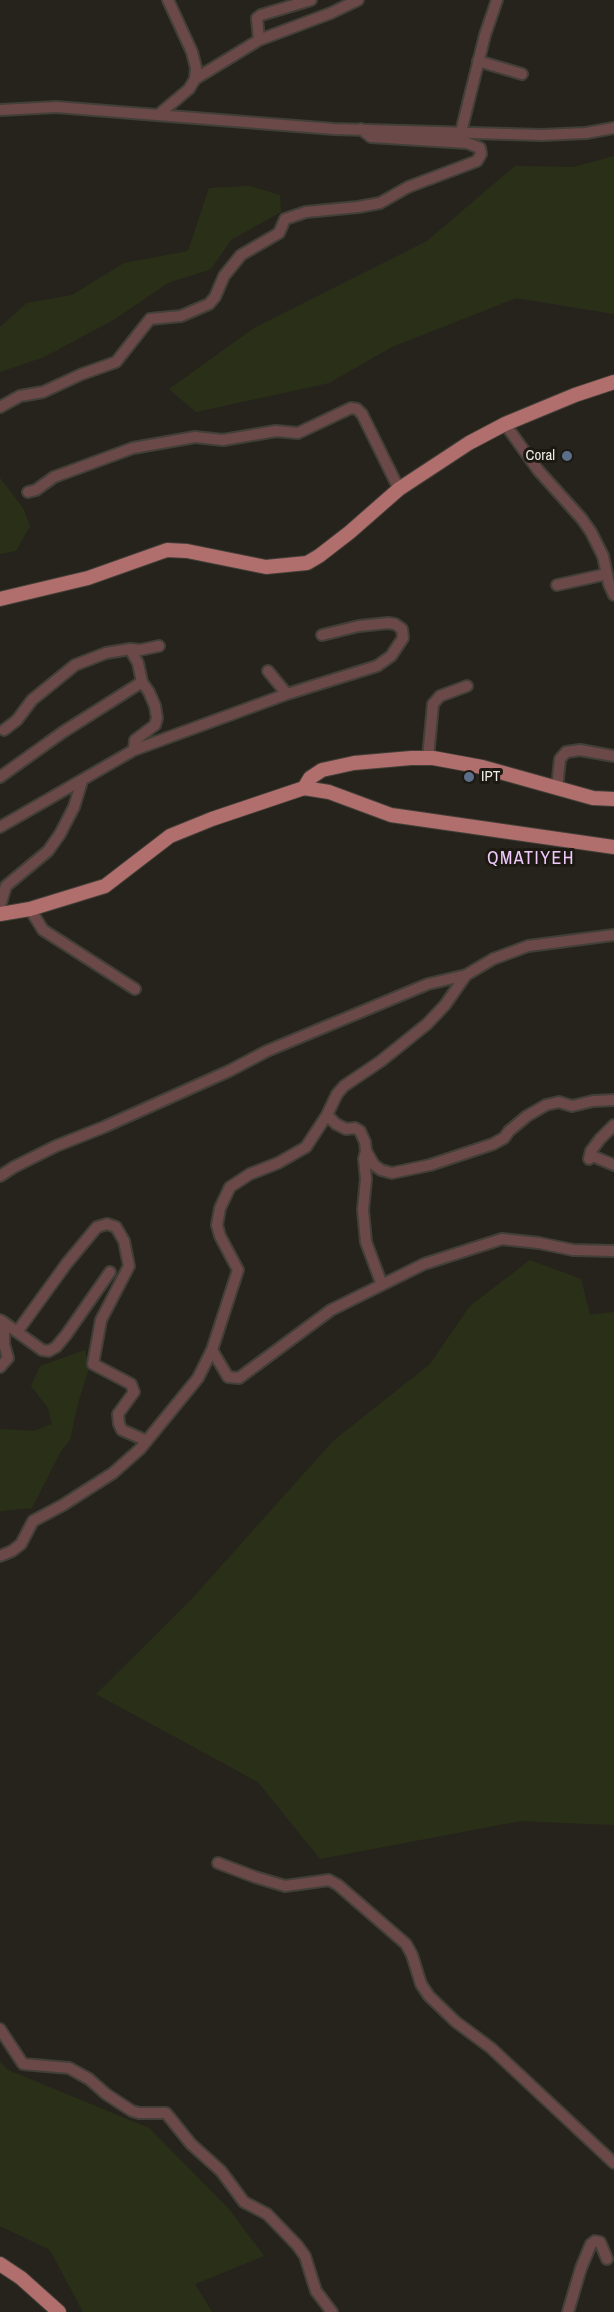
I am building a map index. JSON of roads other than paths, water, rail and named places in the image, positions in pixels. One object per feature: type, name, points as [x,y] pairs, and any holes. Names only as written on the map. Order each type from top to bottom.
[{"type":"main road","points":[[0,599],[88,578],[167,550],[187,551],[266,567],[299,565],[319,556],[399,489],[469,444],[505,424],[611,385]]},
{"type":"main road","points":[[304,788],[310,778],[322,770],[354,763],[428,758],[482,767],[593,798],[614,800]]},
{"type":"main road","points":[[0,914],[30,909],[105,886],[170,836],[212,819],[304,788],[328,792],[391,815],[614,847]]},
{"type":"main road","points":[[0,2264],[21,2278],[59,2312]]},
{"type":"street","points":[[158,115],[189,89],[195,79],[196,68],[192,52],[168,0]]},
{"type":"street","points":[[259,40],[257,18],[287,4],[311,0]]},
{"type":"street","points":[[195,79],[259,40],[331,14],[358,0]]},
{"type":"street","points":[[460,132],[478,61],[497,0]]},
{"type":"street","points":[[478,61],[522,74]]},
{"type":"street","points":[[0,110],[56,107],[264,125],[460,132],[572,135],[614,128]]},
{"type":"street","points":[[0,407],[20,396],[43,392],[82,374],[116,362],[150,319],[181,316],[209,304],[215,297],[224,276],[241,255],[279,232],[285,219],[306,212],[380,203],[408,187],[477,160],[481,154],[480,148],[467,143],[370,137],[361,129]]},
{"type":"street","points":[[28,492],[54,477],[133,448],[195,437],[224,440],[276,431],[298,433],[351,408],[357,409],[362,414],[399,489]]},
{"type":"street","points":[[505,424],[538,470],[582,519],[603,556],[614,595]]},
{"type":"street","points":[[557,585],[607,574]]},
{"type":"street","points":[[1,825],[134,750],[287,694],[377,666],[391,656],[403,638],[402,629],[395,624],[388,623],[359,626],[322,635]]},
{"type":"street","points":[[4,730],[17,720],[38,694],[75,665],[106,653],[159,646]]},
{"type":"street","points":[[130,649],[138,663],[142,682],[155,706],[157,718],[155,725],[135,740],[134,750]]},
{"type":"street","points":[[268,671],[287,694]]},
{"type":"street","points":[[0,777],[63,732],[142,682]]},
{"type":"street","points":[[428,758],[433,704],[440,696],[467,686]]},
{"type":"street","points":[[557,788],[560,759],[566,752],[580,750],[614,756]]},
{"type":"street","points":[[0,906],[6,886],[48,851],[60,834],[74,807],[82,781]]},
{"type":"street","points":[[30,909],[43,930],[135,989]]},
{"type":"street","points":[[0,1176],[56,1146],[104,1127],[267,1052],[428,984],[466,975],[493,959],[528,946],[614,935]]},
{"type":"street","points":[[0,1556],[21,1544],[33,1521],[113,1473],[147,1441],[198,1378],[212,1350],[238,1270],[216,1225],[217,1217],[230,1187],[250,1174],[278,1163],[306,1148],[344,1086],[381,1061],[427,1024],[445,1005],[466,975]]},
{"type":"street","points":[[327,1115],[336,1124],[346,1129],[355,1128],[360,1131],[366,1151],[374,1165],[392,1173],[430,1165],[493,1144],[504,1138],[527,1116],[546,1105],[559,1102],[572,1106],[593,1101],[614,1100]]},
{"type":"street","points":[[614,1125],[600,1139],[589,1157],[614,1165]]},
{"type":"street","points":[[366,1151],[363,1210],[366,1242],[382,1285]]},
{"type":"street","points":[[17,1332],[67,1263],[97,1227],[107,1224],[117,1227],[124,1241],[129,1266],[101,1320],[93,1364],[131,1384],[134,1392],[118,1414],[118,1424],[122,1430],[147,1441]]},
{"type":"street","points":[[212,1350],[228,1377],[239,1378],[331,1310],[424,1264],[502,1239],[573,1250],[614,1251]]},
{"type":"street","points":[[1,1320],[42,1350],[49,1351],[56,1347],[110,1272]]},
{"type":"street","points":[[0,1367],[8,1358],[1,1320]]},
{"type":"street","points":[[218,1863],[285,1886],[329,1880],[338,1885],[406,1944],[421,1984],[429,1996],[456,2022],[491,2048],[614,2163]]},
{"type":"street","points":[[0,2029],[23,2064],[69,2068],[89,2079],[106,2094],[132,2111],[166,2113],[191,2144],[221,2171],[244,2202],[267,2214],[297,2245],[305,2256],[316,2291],[332,2312]]},
{"type":"street","points":[[568,2312],[591,2244],[595,2241],[600,2242],[607,2259]]},
{"type":"place","name":"Coral","points":[[567,456]]},
{"type":"place","name":"IPT","points":[[469,777]]},
{"type":"district","name":"QMATIYEH","points":[[531,859]]}]
